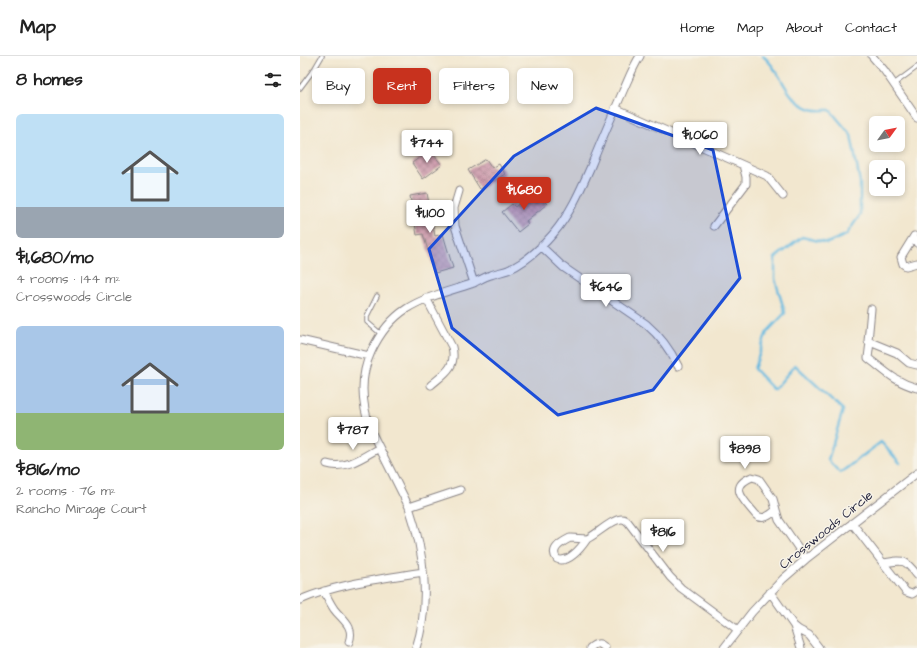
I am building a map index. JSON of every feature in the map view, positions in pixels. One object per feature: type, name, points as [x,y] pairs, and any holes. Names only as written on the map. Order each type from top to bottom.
[{"type":"street","points":[[416,648],[422,629],[424,609],[423,572],[419,540],[410,507],[371,432],[366,418],[363,397],[364,376],[369,356],[381,334],[389,324],[409,307],[426,298],[474,283],[518,264],[541,246],[561,224],[577,198],[640,56]]},
{"type":"street","points":[[872,56],[894,84],[917,118]]},
{"type":"street","points":[[616,108],[767,176],[783,196]]},
{"type":"street","points":[[714,226],[746,184],[743,165]]},
{"type":"street","points":[[459,191],[454,208],[455,226],[474,283]]},
{"type":"street","points":[[916,237],[901,257],[903,264],[906,266],[917,263]]},
{"type":"street","points":[[541,246],[563,267],[646,324],[666,345],[678,366]]},
{"type":"street","points":[[426,298],[452,347],[454,354],[448,370],[431,385]]},
{"type":"street","points":[[871,309],[868,358],[897,381],[904,385],[917,388]]},
{"type":"street","points":[[300,340],[369,356]]},
{"type":"street","points":[[870,342],[897,353],[909,363],[917,365]]},
{"type":"street","points":[[327,464],[341,466],[348,464],[379,448]]},
{"type":"street","name":"Crosswoods Circle","points":[[724,648],[770,592],[806,559],[917,474]]},
{"type":"street","points":[[776,510],[763,518],[758,517],[739,493],[740,484],[752,477],[759,479],[773,499],[779,520],[806,559]]},
{"type":"street","points":[[410,507],[460,490]]},
{"type":"street","points":[[586,539],[616,520],[625,520],[670,577],[681,588],[738,630]]},
{"type":"street","points":[[852,523],[906,592],[912,594],[917,592]]},
{"type":"street","points":[[883,563],[899,560],[905,561],[917,575]]},
{"type":"street","points":[[300,600],[324,591],[360,582],[423,572]]},
{"type":"street","points":[[324,591],[334,610],[350,627],[351,631],[349,642]]},
{"type":"street","points":[[770,592],[794,626],[809,635],[819,648]]},
{"type":"street","points":[[794,626],[801,648]]},
{"type":"street","points":[[590,648],[598,643],[602,644],[605,648]]},
{"type":"lane","points":[[300,88],[316,68],[322,56]]},
{"type":"lane","points":[[894,84],[917,67]]},
{"type":"lane","points":[[377,296],[366,316],[367,322],[381,334]]},
{"type":"highlighted area","points":[[596,108],[713,150],[740,278],[653,390],[558,415],[452,328],[429,249],[514,156]]},
{"type":"building","points":[[430,150],[442,165],[423,179],[412,163]]},
{"type":"building","points":[[486,159],[492,168],[499,164],[505,174],[480,189],[468,170]]},
{"type":"building","points":[[535,190],[547,204],[526,221],[528,224],[518,232],[502,212],[512,204],[515,207]]},
{"type":"building","points":[[427,193],[435,236],[443,234],[453,268],[435,273],[423,234],[417,235],[410,196]]},
{"type":"waterway","points":[[763,56],[770,63],[795,99],[802,105],[811,109],[830,110],[851,135],[860,182],[860,215],[846,235],[827,243],[802,237],[775,258],[775,279],[785,313],[767,332],[754,369],[774,390],[795,365],[843,410],[828,460],[840,473],[881,442],[900,463]]}]
